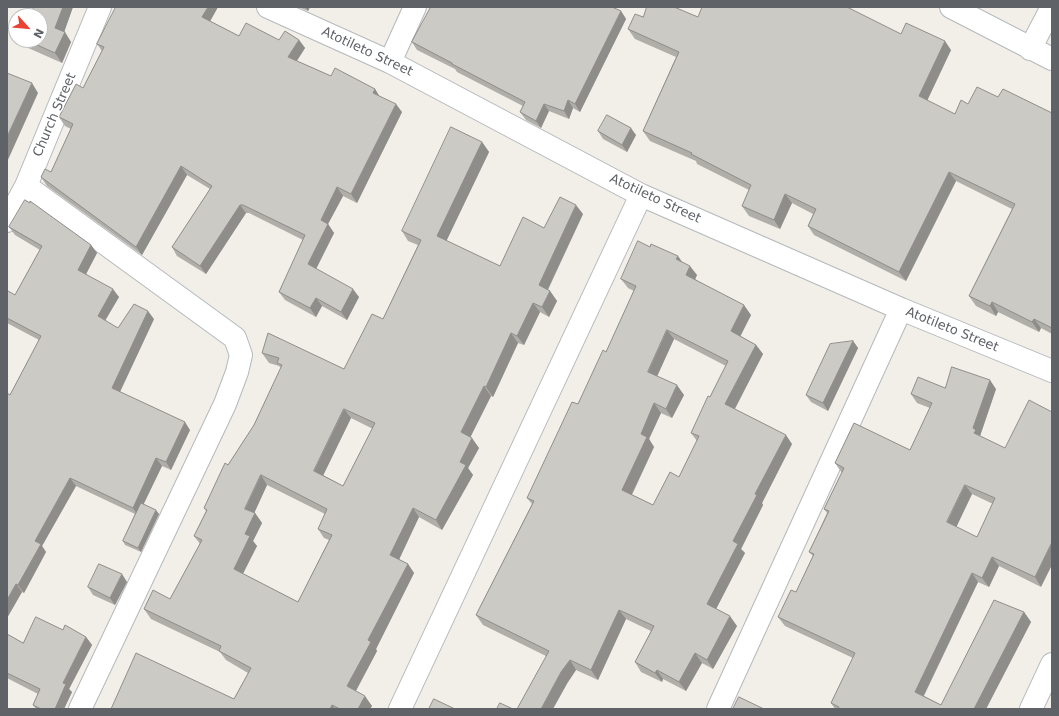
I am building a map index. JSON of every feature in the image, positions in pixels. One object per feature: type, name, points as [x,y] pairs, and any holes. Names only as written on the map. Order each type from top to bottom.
[{"type":"street","name":"Church Street","points":[[7,222],[26,186],[100,7]]},
{"type":"street","name":"Atotileto Street","points":[[268,7],[390,62],[641,195],[901,309],[1052,371]]},
{"type":"street","points":[[390,62],[415,7]]},
{"type":"street","points":[[952,7],[1030,49],[1052,59]]},
{"type":"street","points":[[1030,49],[1052,7]]},
{"type":"street","points":[[26,186],[235,338],[241,355],[237,372],[225,404],[80,709]]},
{"type":"street","points":[[400,709],[641,195]]},
{"type":"street","points":[[718,709],[901,309]]},
{"type":"street","points":[[1036,707],[1052,664]]},
{"type":"building","points":[[63,7],[55,28],[65,32],[55,53],[44,48],[48,48],[48,8],[34,8]]},
{"type":"building","points":[[116,7],[208,7],[202,17],[239,36],[246,23],[279,40],[285,31],[299,40],[288,57],[331,76],[335,68],[375,89],[373,93],[396,104],[351,194],[337,187],[321,220],[328,224],[308,264],[353,289],[341,312],[316,298],[310,308],[279,292],[305,235],[243,205],[240,205],[200,266],[172,247],[212,186],[181,166],[136,247],[41,177],[45,169],[51,172],[73,124],[59,117],[76,84],[83,88],[104,47],[97,44]]},
{"type":"building","points":[[431,7],[612,7],[621,11],[575,104],[568,100],[564,111],[544,104],[536,121],[520,112],[525,102],[412,42]]},
{"type":"building","points":[[647,7],[674,7],[698,17],[702,7],[847,7],[901,34],[906,23],[945,41],[919,96],[955,114],[961,100],[968,104],[977,87],[998,97],[1003,89],[1052,113],[1052,328],[1034,319],[1032,322],[992,302],[990,306],[969,296],[1015,204],[949,172],[899,272],[808,226],[816,209],[785,194],[774,220],[742,206],[751,185],[691,154],[692,153],[643,131],[679,52],[628,29],[635,14],[643,17]]},
{"type":"building","points":[[7,73],[32,83],[7,137]]},
{"type":"building","points":[[607,115],[631,128],[622,145],[598,131]]},
{"type":"building","points":[[451,127],[482,142],[437,236],[500,266],[523,217],[544,228],[560,197],[576,205],[539,285],[550,291],[542,307],[533,303],[517,336],[511,333],[486,387],[484,386],[461,432],[472,438],[460,462],[466,465],[436,520],[413,508],[390,555],[408,564],[368,640],[371,642],[347,686],[365,696],[358,709],[340,709],[332,705],[330,709],[111,709],[136,653],[234,699],[251,668],[219,651],[221,646],[144,609],[153,590],[170,599],[202,540],[194,536],[207,510],[204,508],[225,463],[228,465],[254,425],[282,365],[277,363],[279,358],[262,353],[268,333],[344,369],[372,314],[383,319],[421,240],[402,231]],"holes":[[[344,409],[375,423],[343,486],[314,471]],[[261,475],[327,509],[318,529],[332,535],[298,602],[234,569],[250,536],[245,534],[255,513],[245,509]]]},
{"type":"building","points":[[25,200],[30,203],[30,201],[91,245],[78,270],[113,289],[98,316],[118,328],[134,304],[148,311],[112,388],[185,422],[166,462],[156,458],[133,508],[70,478],[35,541],[41,544],[18,585],[16,584],[7,600],[7,393],[10,395],[41,336],[7,318],[7,292],[8,291],[15,295],[42,246],[9,227]]},
{"type":"building","points":[[638,241],[650,247],[651,244],[678,256],[676,259],[690,266],[686,275],[744,305],[731,331],[756,345],[725,404],[786,435],[755,494],[757,495],[733,541],[738,544],[707,604],[730,616],[707,660],[695,653],[679,682],[657,670],[655,673],[635,662],[654,626],[619,610],[591,670],[570,660],[561,672],[541,709],[517,709],[549,651],[476,615],[534,501],[527,498],[572,402],[578,404],[603,350],[606,352],[636,286],[621,279]],"holes":[[[667,330],[728,361],[710,397],[708,396],[691,433],[699,436],[679,477],[670,472],[653,505],[622,490],[647,437],[641,434],[654,403],[666,409],[677,385],[648,372]]]},
{"type":"building","points":[[853,341],[823,403],[806,395],[830,344]]},
{"type":"building","points":[[952,367],[990,380],[973,428],[976,430],[974,433],[1005,448],[1029,400],[1052,412],[1052,542],[1035,577],[992,557],[982,578],[972,573],[915,692],[941,705],[994,600],[1024,612],[974,709],[838,709],[839,707],[831,703],[855,653],[778,617],[791,590],[796,592],[814,554],[809,552],[829,511],[824,509],[844,468],[835,463],[854,423],[910,450],[932,403],[911,394],[918,377],[945,388]],"holes":[[[965,485],[995,498],[977,537],[947,522]]]},
{"type":"building","points":[[141,503],[156,510],[138,548],[123,541]]},
{"type":"building","points":[[99,564],[122,574],[110,598],[88,587]]},
{"type":"building","points":[[36,617],[63,630],[65,625],[86,637],[63,683],[66,684],[55,709],[41,709],[33,705],[40,689],[7,673],[7,634],[23,643]]},
{"type":"building","points":[[739,697],[764,709],[733,709]]},
{"type":"building","points":[[434,699],[455,709],[429,709]]},
{"type":"building","points":[[500,703],[513,709],[497,709]]}]
